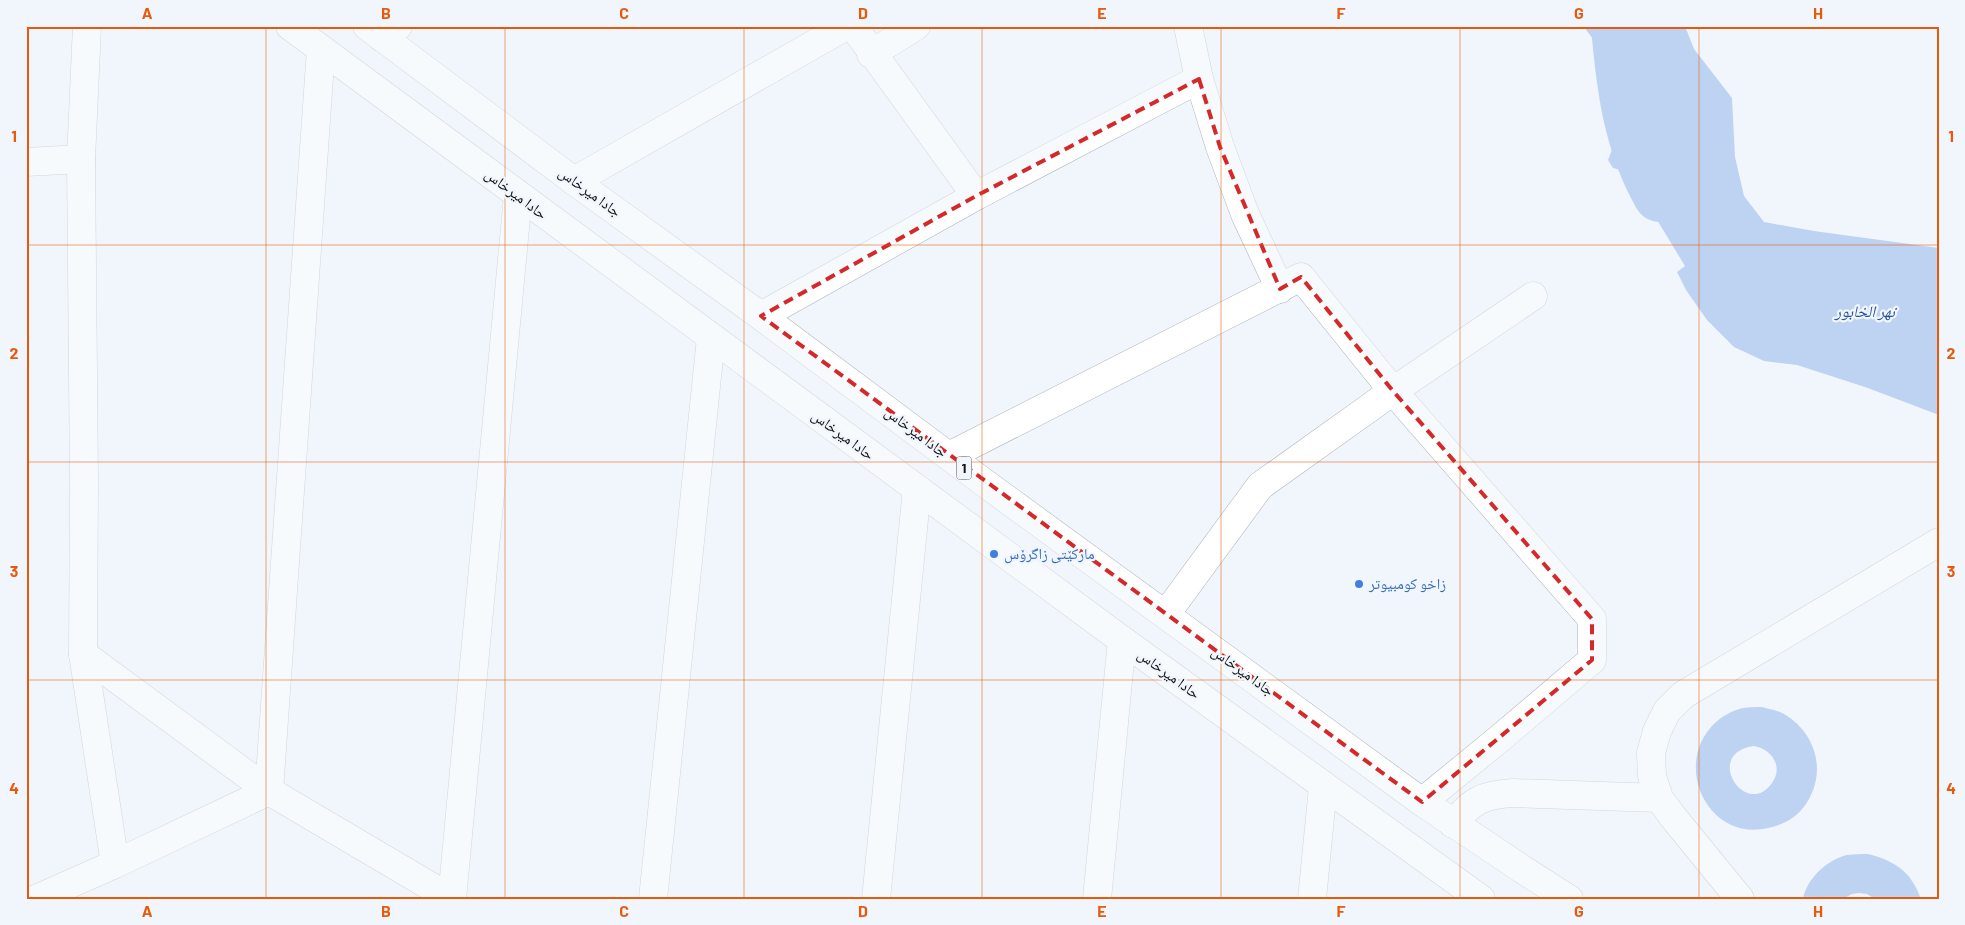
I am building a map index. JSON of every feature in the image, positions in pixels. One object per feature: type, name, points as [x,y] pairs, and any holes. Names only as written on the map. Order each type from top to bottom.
[{"type":"street","points":[[87,26],[81,159],[84,483],[83,654],[115,864]]},
{"type":"street","name":"حادا ميرخاس","points":[[290,26],[1122,640],[1323,787],[1481,899]]},
{"type":"street","points":[[574,181],[846,26]]},
{"type":"street","points":[[853,26],[871,54],[976,196]]},
{"type":"street","points":[[871,54],[916,26]]},
{"type":"street","points":[[1188,26],[1199,79],[1220,147],[1242,206],[1280,289]]},
{"type":"street","name":"جادا ميرخاس","points":[[382,30],[574,181],[761,316],[949,456],[1422,802],[1569,899]]},
{"type":"street","points":[[269,791],[321,49]]},
{"type":"street","points":[[761,316],[976,196],[1199,79]]},
{"type":"street","points":[[26,162],[81,159]]},
{"type":"street","points":[[83,654],[269,791],[452,899],[518,196]]},
{"type":"street","points":[[949,456],[1301,277],[1393,391],[1592,619],[1592,660],[1422,802]]},
{"type":"street","points":[[1166,614],[1260,486],[1393,391],[1533,296]]},
{"type":"street","points":[[653,899],[711,338]]},
{"type":"street","points":[[876,899],[917,489]]},
{"type":"street","points":[[1740,899],[1673,817],[1660,798],[1652,776],[1651,753],[1657,731],[1667,711],[1684,694],[1939,542]]},
{"type":"street","points":[[1097,899],[1122,640]]},
{"type":"street","points":[[1312,899],[1323,787]]},
{"type":"street","points":[[36,899],[269,791]]},
{"type":"street","points":[[1453,824],[1475,800],[1492,794],[1660,798]]},
{"type":"highlighted area","points":[[1199,79],[1220,147],[1280,289],[1301,277],[1393,391],[1592,619],[1592,660],[1422,802],[761,316],[976,196]]},
{"type":"water","name":"نهر الخابور","points":[[1583,26],[1685,26],[1694,49],[1732,98],[1735,157],[1744,196],[1764,222],[1814,231],[1939,248],[1939,415],[1865,387],[1797,365],[1764,361],[1734,347],[1707,320],[1686,290],[1677,272],[1685,266],[1628,172],[1613,168],[1608,160],[1613,147],[1632,128],[1632,105],[1624,79]]},
{"type":"water","points":[[1762,707],[1784,714],[1796,722],[1812,744],[1816,756],[1817,769],[1811,796],[1796,815],[1773,827],[1746,829],[1728,823],[1713,811],[1702,796],[1697,777],[1697,758],[1703,739],[1716,722],[1739,709]],"holes":[[[1754,746],[1760,748],[1774,759],[1777,770],[1772,783],[1762,792],[1751,794],[1741,789],[1734,781],[1730,771],[1731,760],[1739,751]]]},
{"type":"water","points":[[1868,854],[1894,864],[1907,874],[1921,899],[1875,899],[1867,894],[1859,893],[1852,894],[1843,899],[1803,899],[1813,877],[1832,861],[1847,855]]},
{"type":"waterway","name":"نهر الخابور","points":[[1618,26],[1622,70],[1635,134],[1641,155],[1660,195]]},
{"type":"place","name":"مارکێتی زاگرۆس","points":[[994,554]]},
{"type":"place","name":"زاخو كومبيوتر","points":[[1359,584]]}]
